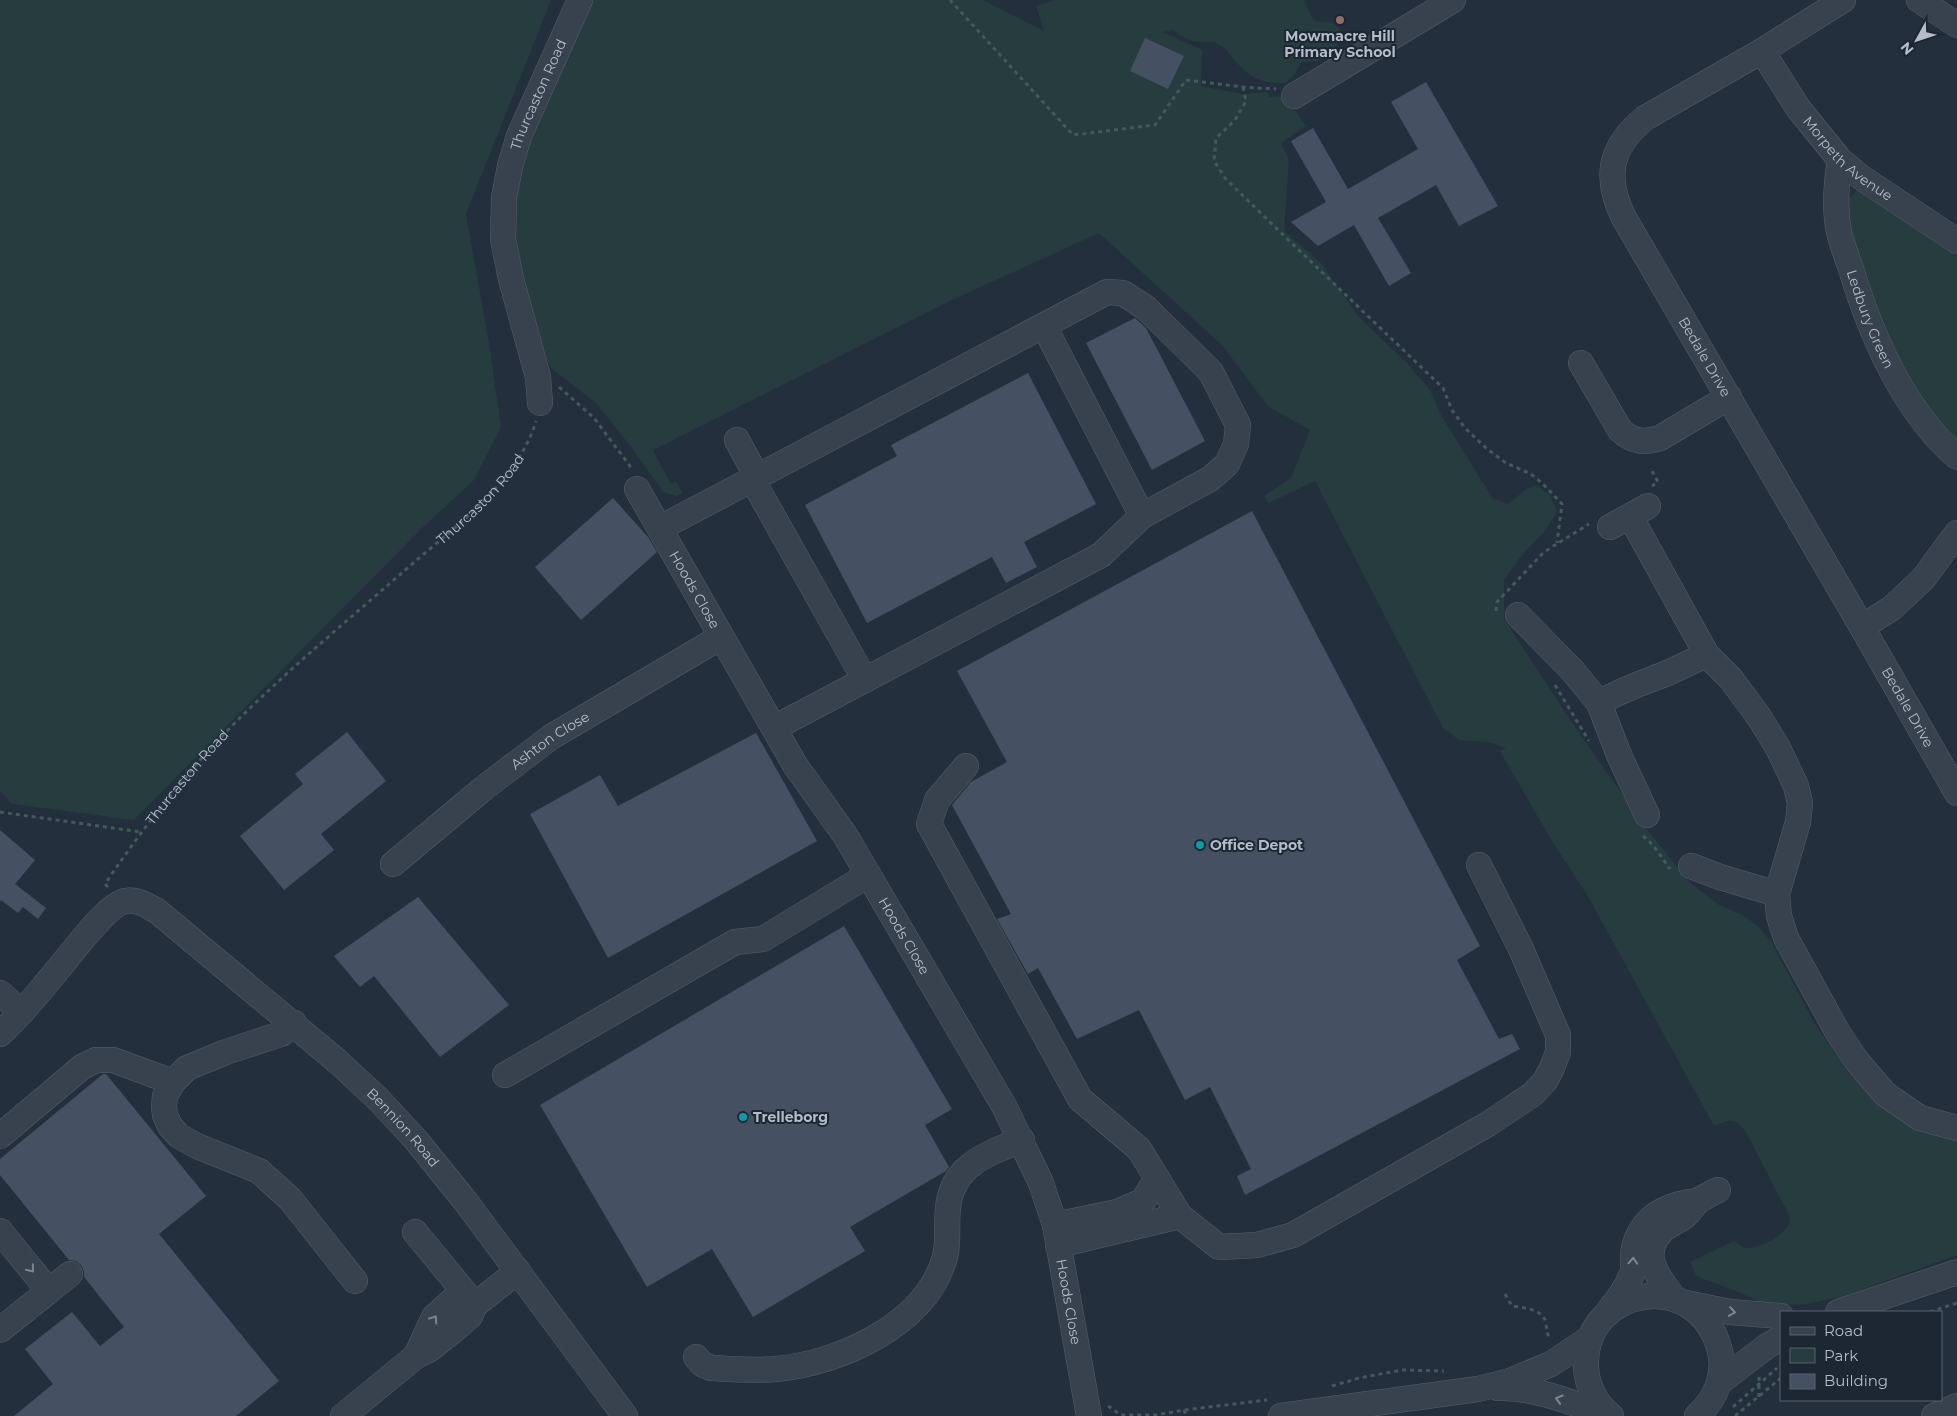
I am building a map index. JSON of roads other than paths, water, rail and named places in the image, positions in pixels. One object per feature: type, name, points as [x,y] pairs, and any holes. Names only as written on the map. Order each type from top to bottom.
[{"type":"street","name":"Thurcaston Road","points":[[540,403],[538,378],[511,279],[503,239],[504,198],[510,166],[519,136],[580,0]]},
{"type":"street","points":[[1294,96],[1452,0]]},
{"type":"street","name":"Bedale Drive","points":[[1843,0],[1645,118],[1624,139],[1616,154],[1612,171],[1612,186],[1615,201],[1624,218],[1957,793]]},
{"type":"street","points":[[1920,0],[1957,25]]},
{"type":"street","name":"Morpeth Avenue","points":[[1762,50],[1798,108],[1840,160],[1862,178],[1957,241]]},
{"type":"street","name":"Ledbury Green","points":[[1840,160],[1836,191],[1839,232],[1856,286],[1876,338],[1892,371],[1916,411],[1957,457]]},
{"type":"street","points":[[660,528],[1108,292],[1123,293],[1146,308],[1211,372],[1238,425],[1236,444],[1227,464],[1210,479],[1142,516],[1101,555],[774,728]]},
{"type":"street","points":[[1044,326],[1142,516]]},
{"type":"street","points":[[1582,362],[1620,430],[1629,438],[1640,441],[1660,438],[1729,397]]},
{"type":"street","points":[[737,440],[755,478],[865,680]]},
{"type":"street","name":"Hoods Close","points":[[637,489],[795,765],[845,835],[1022,1140],[1041,1183],[1055,1228],[1096,1409]]},
{"type":"street","points":[[1629,516],[1707,655],[1731,679],[1759,717],[1778,748],[1796,786],[1800,803],[1798,822],[1777,894],[1779,916],[1786,938],[1838,1033],[1856,1060],[1885,1094],[1920,1118],[1957,1128]]},
{"type":"street","points":[[1862,627],[1892,608],[1923,579],[1957,533]]},
{"type":"street","points":[[1518,615],[1572,670],[1599,703],[1619,756],[1647,814]]},
{"type":"street","name":"Ashton Close","points":[[394,864],[484,788],[551,737],[721,637]]},
{"type":"street","points":[[1599,703],[1617,692],[1663,675],[1681,665],[1707,655]]},
{"type":"street","points":[[966,766],[937,800],[929,824],[1080,1100],[1139,1148],[1180,1216],[1219,1247],[1258,1245],[1293,1235],[1488,1124],[1533,1094],[1545,1081],[1558,1052],[1558,1035],[1521,949],[1479,865]]},
{"type":"street","points":[[1691,866],[1777,894]]},
{"type":"street","points":[[505,1075],[735,942],[763,939],[868,875]]},
{"type":"street","name":"Bennion Road","points":[[22,1012],[90,929],[124,901],[139,901],[157,911],[294,1023],[378,1099],[416,1140],[518,1271],[625,1416]]},
{"type":"street","points":[[0,993],[22,1012],[0,1034]]},
{"type":"street","points":[[294,1023],[281,1034],[226,1052],[187,1068],[173,1082],[166,1096],[165,1115],[170,1126],[179,1136],[197,1146],[259,1171],[290,1199],[355,1281]]},
{"type":"street","points":[[0,1136],[82,1067],[96,1060],[113,1060],[173,1082]]},
{"type":"street","points":[[696,1357],[702,1364],[711,1368],[775,1369],[793,1367],[840,1354],[884,1333],[920,1301],[934,1282],[945,1257],[948,1206],[952,1189],[961,1174],[983,1156],[1022,1140]]},
{"type":"street","points":[[1055,1228],[1157,1178]]},
{"type":"street","points":[[1611,1416],[1604,1410],[1593,1394],[1587,1376],[1586,1357],[1597,1328],[1622,1294],[1633,1272],[1634,1249],[1640,1229],[1656,1215],[1678,1203],[1708,1195],[1685,1216],[1663,1229],[1653,1242],[1650,1256],[1659,1278],[1679,1300],[1703,1316],[1716,1336],[1722,1359],[1720,1382],[1712,1400],[1699,1416]]},
{"type":"street","points":[[1055,1228],[1180,1216]]},
{"type":"street","points":[[0,1231],[49,1291]]},
{"type":"street","points":[[343,1416],[416,1356],[430,1349],[470,1316],[469,1298],[415,1232]]},
{"type":"street","points":[[469,1298],[518,1271]]},
{"type":"street","points":[[1841,1311],[1957,1272]]},
{"type":"street","points":[[0,1330],[70,1274]]},
{"type":"street","points":[[1478,1389],[1510,1381],[1535,1371],[1570,1353],[1618,1305],[1636,1298],[1655,1295],[1730,1312],[1780,1316]]},
{"type":"street","points":[[1720,1382],[1767,1346],[1780,1339]]},
{"type":"street","points":[[1279,1408],[1478,1389],[1507,1388],[1540,1393],[1582,1406],[1605,1416]]},
{"type":"street","points":[[1934,1416],[1957,1406]]},
{"type":"place","name":"Mowmacre Hill Primary School","points":[[1340,20]]},
{"type":"place","name":"Office Depot","points":[[1200,845]]},
{"type":"place","name":"Trelleborg","points":[[743,1117]]}]
